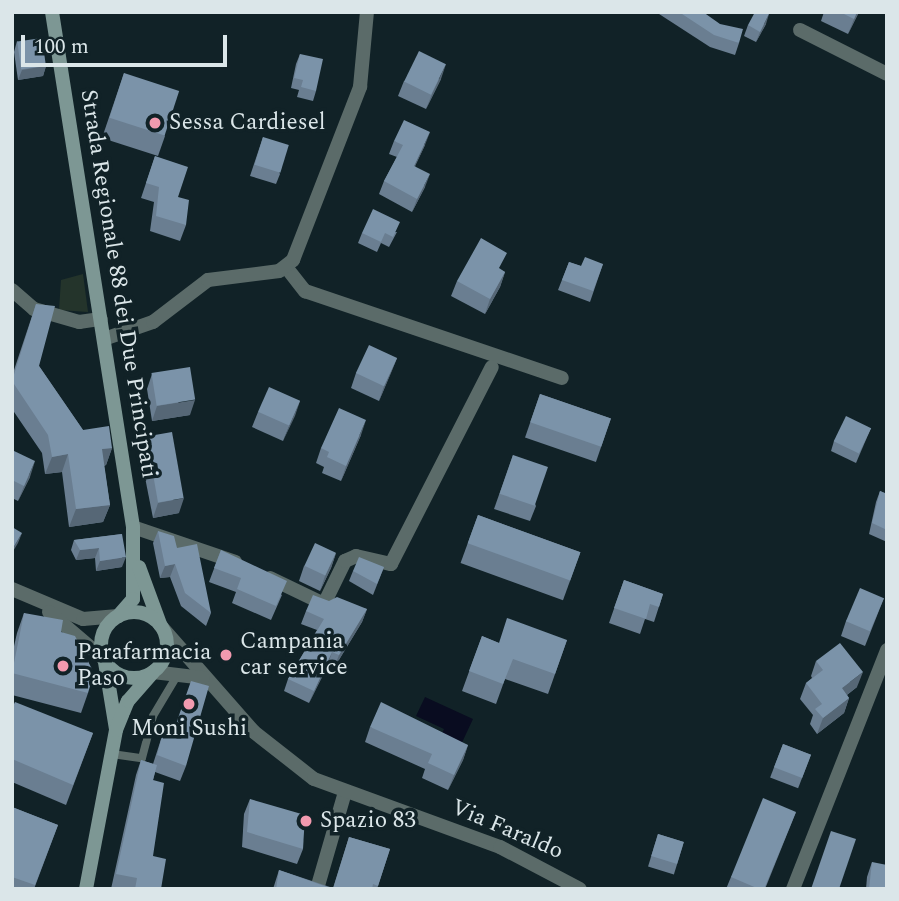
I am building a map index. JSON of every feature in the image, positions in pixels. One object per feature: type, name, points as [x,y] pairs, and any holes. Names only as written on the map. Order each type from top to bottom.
[{"type":"main road","name":"Strada Regionale 88 dei Due Principati","points":[[52,12],[137,562],[133,599],[103,634],[104,659],[116,730]]},
{"type":"main road","name":"Strada Regionale 88 dei Due Principati","points":[[86,889],[116,730],[128,701],[153,672],[166,650],[160,625],[137,562]]},
{"type":"main road","points":[[118,616],[143,614],[160,625]]},
{"type":"main road","points":[[104,659],[124,677],[153,672]]},
{"type":"street","points":[[286,267],[360,87],[367,12]]},
{"type":"street","points":[[800,30],[887,74]]},
{"type":"street","points":[[104,339],[153,322],[208,280],[286,267]]},
{"type":"street","points":[[286,267],[305,291],[562,377]]},
{"type":"street","points":[[12,290],[34,309],[79,322],[101,319]]},
{"type":"street","points":[[133,527],[213,552],[324,604],[345,561],[356,556],[391,565],[492,366]]},
{"type":"street","points":[[12,589],[40,604],[83,619],[118,616]]},
{"type":"street","points":[[40,604],[104,659]]},
{"type":"street","name":"Via Faraldo","points":[[160,625],[284,760],[345,792],[500,847],[580,889]]},
{"type":"street","points":[[793,889],[887,650]]},
{"type":"street","points":[[153,672],[180,671],[209,681]]},
{"type":"street","points":[[317,889],[345,792]]},
{"type":"lane","points":[[112,754],[142,758],[153,716],[180,671]]},
{"type":"green space","points":[[83,274],[88,312],[59,310],[61,280]]},
{"type":"water","points":[[425,697],[473,719],[459,749],[439,740],[444,729],[416,716]]},
{"type":"building","points":[[679,12],[703,12],[720,24],[743,29],[739,43],[714,35]]},
{"type":"building","points":[[755,12],[769,14],[760,32],[748,25]]},
{"type":"building","points":[[840,12],[857,12],[854,19]]},
{"type":"building","points":[[42,38],[46,66],[21,69],[17,41]]},
{"type":"building","points":[[419,51],[446,64],[431,95],[404,82]]},
{"type":"building","points":[[300,54],[323,59],[316,91],[301,87],[303,80],[294,78]]},
{"type":"building","points":[[124,73],[179,91],[165,136],[109,118]]},
{"type":"building","points":[[404,120],[430,132],[414,166],[430,174],[417,199],[384,181],[403,145],[394,141]]},
{"type":"building","points":[[263,137],[289,145],[280,173],[255,165]]},
{"type":"building","points":[[155,156],[188,167],[178,197],[189,200],[186,225],[156,216],[159,187],[146,183]]},
{"type":"building","points":[[373,209],[400,222],[393,237],[385,233],[381,242],[362,233]]},
{"type":"building","points":[[481,238],[507,253],[499,268],[505,272],[490,299],[457,281]]},
{"type":"building","points":[[585,257],[603,264],[593,291],[562,280],[569,262],[581,266]]},
{"type":"building","points":[[36,304],[55,306],[39,366],[83,430],[109,426],[112,448],[102,449],[110,505],[76,509],[68,454],[52,457],[48,435],[12,381]]},
{"type":"building","points":[[369,345],[397,358],[384,386],[356,373]]},
{"type":"building","points":[[190,367],[195,400],[157,406],[151,373]]},
{"type":"building","points":[[269,387],[300,401],[289,425],[258,412]]},
{"type":"building","points":[[540,394],[611,418],[601,447],[530,422]]},
{"type":"building","points":[[339,408],[366,420],[346,466],[327,457],[329,452],[321,448]]},
{"type":"building","points":[[846,416],[871,428],[859,453],[834,441]]},
{"type":"building","points":[[172,432],[184,498],[158,502],[146,437]]},
{"type":"building","points":[[12,450],[35,461],[24,486],[12,480]]},
{"type":"building","points":[[513,455],[548,467],[535,506],[500,494]]},
{"type":"building","points":[[880,491],[887,494],[887,530],[872,523]]},
{"type":"building","points":[[478,515],[580,552],[570,580],[468,543]]},
{"type":"building","points":[[12,527],[22,533],[12,550]]},
{"type":"building","points":[[158,531],[174,536],[177,548],[197,544],[211,613],[185,593],[175,564],[165,566]]},
{"type":"building","points":[[122,534],[126,557],[100,561],[99,548],[80,550],[74,540]]},
{"type":"building","points":[[315,543],[336,553],[325,575],[304,566]]},
{"type":"building","points":[[221,550],[287,581],[276,606],[237,589],[241,578],[214,568]]},
{"type":"building","points":[[359,557],[384,567],[377,584],[353,571]]},
{"type":"building","points":[[624,580],[663,594],[659,607],[650,604],[646,619],[614,608]]},
{"type":"building","points":[[860,588],[884,598],[870,631],[846,621]]},
{"type":"building","points":[[313,595],[329,601],[337,597],[367,609],[339,655],[332,652],[314,691],[288,679],[324,619],[306,611]]},
{"type":"building","points":[[24,613],[63,620],[61,632],[75,636],[94,673],[88,693],[12,673]]},
{"type":"building","points":[[507,618],[567,640],[555,674],[513,659],[503,684],[469,671],[482,636],[499,643]]},
{"type":"building","points":[[840,643],[863,672],[842,688],[849,698],[823,718],[815,709],[822,704],[806,683],[823,670],[816,661]]},
{"type":"building","points":[[191,681],[209,686],[186,766],[157,755],[162,736],[171,738]]},
{"type":"building","points":[[15,702],[93,733],[73,785],[12,759],[12,708]]},
{"type":"building","points":[[381,702],[468,745],[454,775],[428,763],[432,754],[370,727]]},
{"type":"building","points":[[783,744],[811,755],[802,778],[774,767]]},
{"type":"building","points":[[141,760],[157,765],[153,780],[164,783],[153,856],[166,859],[161,889],[135,889],[137,878],[116,874]]},
{"type":"building","points":[[763,798],[796,812],[764,889],[759,889],[731,877]]},
{"type":"building","points":[[250,799],[305,815],[303,849],[247,832]]},
{"type":"building","points":[[12,807],[58,825],[35,885],[12,877]]},
{"type":"building","points":[[831,831],[856,839],[839,889],[811,889]]},
{"type":"building","points":[[658,834],[684,842],[677,864],[651,856]]},
{"type":"building","points":[[349,837],[390,849],[378,886],[373,884],[372,889],[333,889]]},
{"type":"building","points":[[872,862],[887,865],[887,889],[869,889]]},
{"type":"building","points":[[279,870],[333,889],[276,889]]},
{"type":"place","name":"Sessa Cardiesel","points":[[155,123]]},
{"type":"place","name":"Campania car service","points":[[226,655]]},
{"type":"place","name":"Parafarmacia Paso","points":[[63,666]]},
{"type":"place","name":"Moni Sushi","points":[[189,704]]},
{"type":"place","name":"Spazio 83","points":[[306,821]]}]
